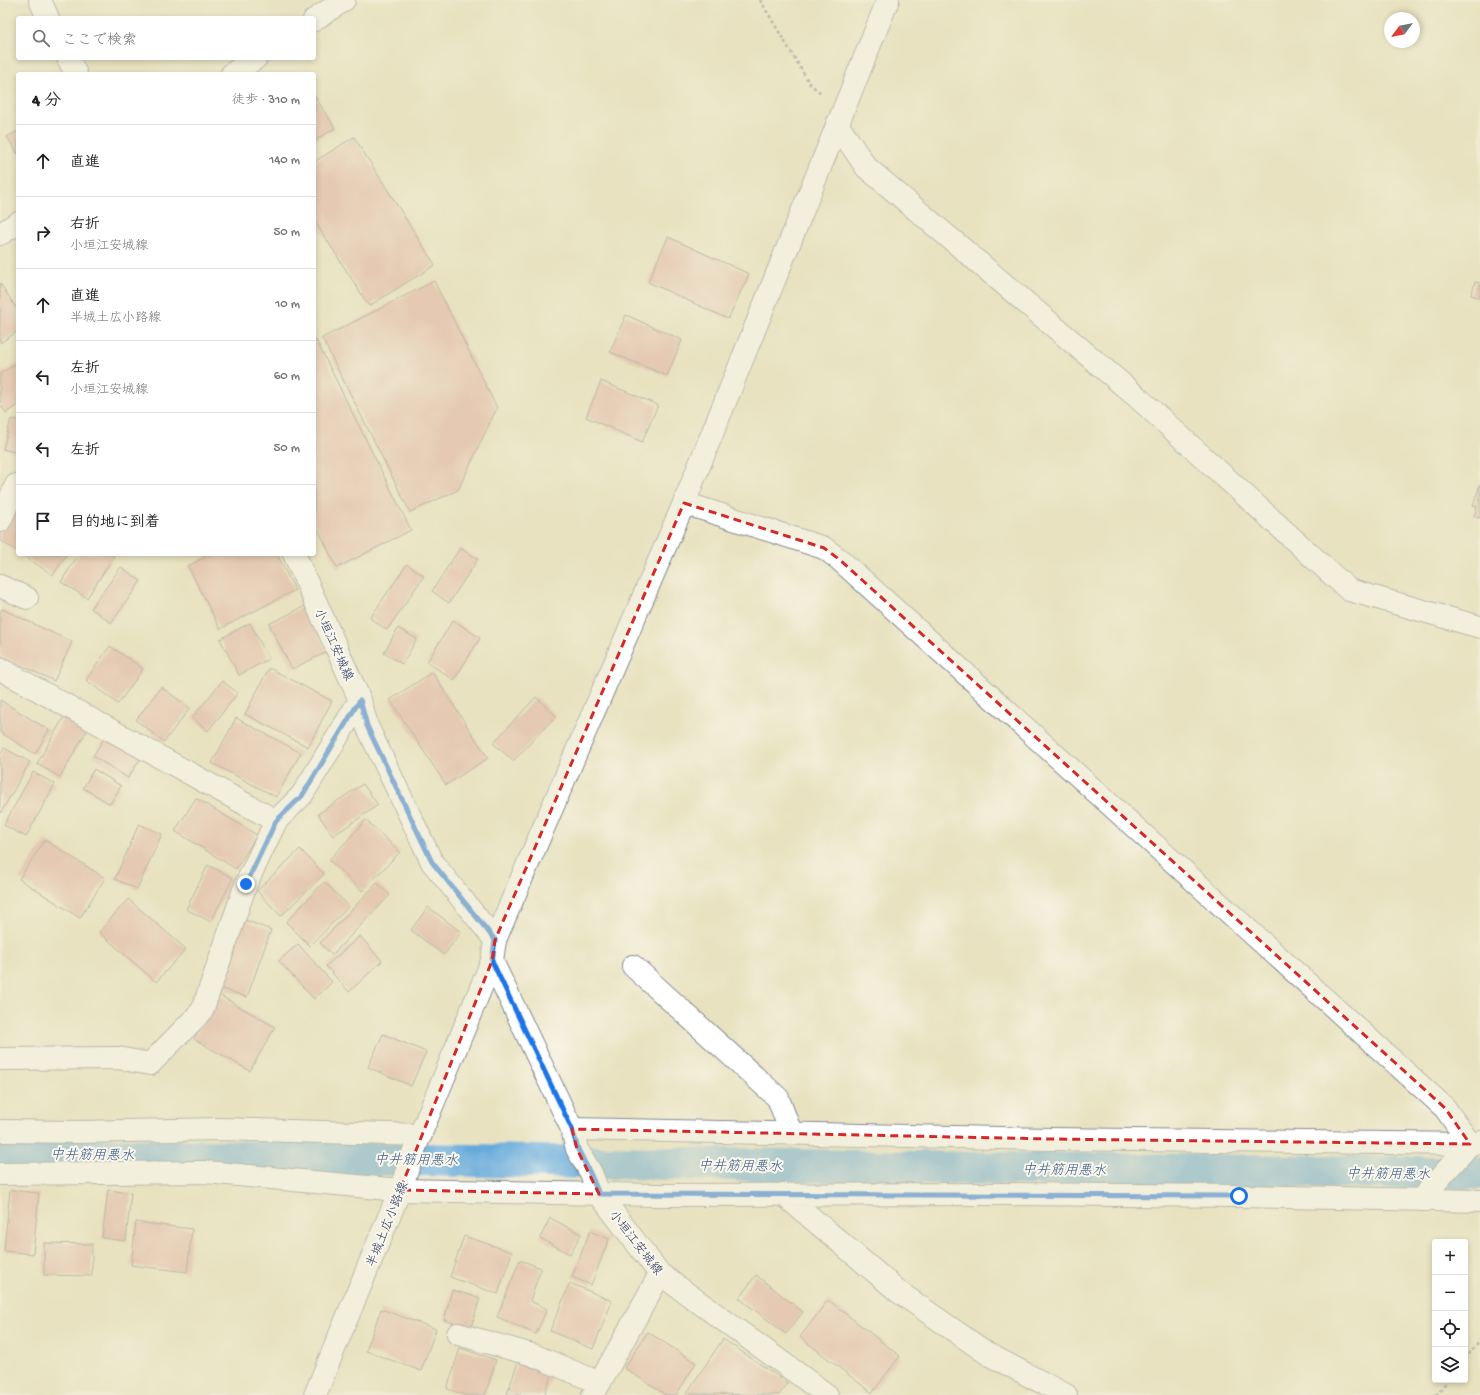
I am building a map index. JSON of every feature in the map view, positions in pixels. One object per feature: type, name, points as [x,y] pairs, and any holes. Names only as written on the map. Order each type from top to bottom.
[{"type":"street","points":[[40,0],[47,16]]},
{"type":"street","points":[[316,19],[344,0]]},
{"type":"street","name":"半城土広小路線","points":[[315,1395],[400,1190],[493,950],[684,503],[888,0]]},
{"type":"street","points":[[69,60],[75,72]]},
{"type":"street","points":[[235,72],[253,60]]},
{"type":"street","points":[[840,117],[866,167],[1136,396],[1349,590],[1480,627]]},
{"type":"street","points":[[0,234],[16,224]]},
{"type":"street","points":[[0,521],[16,485]]},
{"type":"street","points":[[684,503],[824,548],[840,560],[1445,1108],[1475,1143]]},
{"type":"street","name":"小垣江安城線","points":[[295,556],[360,700],[367,726],[432,862],[493,950],[599,1194],[660,1274],[827,1395]]},
{"type":"street","points":[[0,586],[27,598]]},
{"type":"street","points":[[0,669],[276,821]]},
{"type":"street","points":[[0,1059],[118,1058],[150,1064],[202,1011],[246,884],[276,821],[302,796],[360,700]]},
{"type":"street","points":[[634,966],[778,1098],[791,1133]]},
{"type":"street","points":[[0,1130],[80,1132],[220,1130],[419,1140]]},
{"type":"street","points":[[575,1139],[791,1133],[1051,1140],[1475,1143]]},
{"type":"street","points":[[1420,1200],[1475,1143]]},
{"type":"street","points":[[0,1174],[206,1172],[400,1190],[599,1194],[1231,1196],[1480,1201]]},
{"type":"street","points":[[783,1194],[905,1296],[988,1354],[1066,1395]]},
{"type":"street","points":[[458,1334],[532,1355],[596,1389],[660,1274]]},
{"type":"path","points":[[760,0],[810,84],[840,117]]},
{"type":"path","points":[[1468,1355],[1480,1340]]},
{"type":"path","points":[[1436,1395],[1446,1383]]},
{"type":"highlighted area","points":[[684,503],[824,548],[840,560],[1445,1108],[1470,1144],[1051,1139],[572,1129],[577,1149],[599,1194],[400,1190],[492,961],[495,940]]},
{"type":"building","points":[[316,98],[335,128],[316,140]]},
{"type":"building","points":[[16,132],[16,151],[7,137]]},
{"type":"building","points":[[354,137],[435,265],[369,306],[316,223],[316,161]]},
{"type":"building","points":[[668,237],[749,274],[728,319],[648,282]]},
{"type":"building","points":[[434,281],[497,408],[458,490],[410,512],[322,338]]},
{"type":"building","points":[[1475,282],[1480,283],[1480,298],[1471,295]]},
{"type":"building","points":[[0,283],[16,308],[16,332],[0,343]]},
{"type":"building","points":[[626,315],[682,340],[667,376],[610,352]]},
{"type":"building","points":[[316,340],[411,530],[337,568],[316,525]]},
{"type":"building","points":[[16,364],[16,406],[6,413],[0,404],[0,374]]},
{"type":"building","points":[[601,381],[658,405],[642,442],[586,417]]},
{"type":"building","points":[[11,419],[16,420],[16,452],[3,449]]},
{"type":"building","points":[[1480,484],[1480,518],[1474,516],[1477,507],[1473,506]]},
{"type":"building","points":[[16,507],[16,551],[0,540],[0,532]]},
{"type":"building","points":[[460,548],[478,559],[449,603],[432,591]]},
{"type":"building","points":[[24,556],[66,556],[53,575]]},
{"type":"building","points":[[78,556],[114,556],[87,598],[61,582]]},
{"type":"building","points":[[207,556],[278,556],[295,590],[220,629],[188,566]]},
{"type":"building","points":[[407,564],[424,576],[387,630],[370,618]]},
{"type":"building","points":[[121,567],[141,581],[111,623],[91,608]]},
{"type":"building","points":[[305,606],[327,652],[292,669],[269,624]]},
{"type":"building","points":[[2,609],[72,642],[54,681],[0,655],[0,613]]},
{"type":"building","points":[[453,620],[480,638],[454,680],[427,662]]},
{"type":"building","points":[[250,623],[269,659],[239,675],[220,639]]},
{"type":"building","points":[[398,628],[417,639],[402,664],[384,653]]},
{"type":"building","points":[[110,646],[143,669],[118,704],[86,680]]},
{"type":"building","points":[[269,668],[332,701],[308,747],[245,714]]},
{"type":"building","points":[[432,672],[488,758],[446,785],[390,700]]},
{"type":"building","points":[[222,681],[238,693],[208,731],[192,718]]},
{"type":"building","points":[[161,687],[190,708],[164,742],[136,720]]},
{"type":"building","points":[[536,697],[556,716],[513,761],[493,743]]},
{"type":"building","points":[[0,700],[49,730],[35,754],[0,732]]},
{"type":"building","points":[[65,715],[88,729],[60,777],[37,764]]},
{"type":"building","points":[[236,718],[301,753],[276,797],[212,763]]},
{"type":"building","points":[[107,734],[142,756],[128,778],[93,756]]},
{"type":"building","points":[[4,748],[30,762],[0,814],[0,755]]},
{"type":"building","points":[[94,769],[121,786],[110,804],[83,788]]},
{"type":"building","points":[[33,772],[55,784],[26,837],[4,825]]},
{"type":"building","points":[[363,784],[378,805],[333,836],[318,814]]},
{"type":"building","points":[[196,798],[257,835],[236,869],[175,831]]},
{"type":"building","points":[[366,820],[400,852],[362,891],[329,860]]},
{"type":"building","points":[[139,824],[162,834],[137,889],[115,879]]},
{"type":"building","points":[[45,840],[105,878],[80,918],[19,879]]},
{"type":"building","points":[[300,849],[324,874],[281,916],[257,891]]},
{"type":"building","points":[[208,865],[233,878],[211,922],[186,909]]},
{"type":"building","points":[[324,882],[349,906],[310,946],[286,922]]},
{"type":"building","points":[[377,883],[390,895],[332,955],[320,943]]},
{"type":"building","points":[[128,899],[186,949],[156,982],[99,932]]},
{"type":"building","points":[[428,907],[461,932],[444,955],[411,930]]},
{"type":"building","points":[[245,920],[271,930],[247,997],[220,988]]},
{"type":"building","points":[[360,936],[382,961],[349,992],[326,966]]},
{"type":"building","points":[[298,944],[332,982],[314,999],[279,961]]},
{"type":"building","points":[[219,995],[275,1027],[250,1071],[194,1039]]},
{"type":"building","points":[[383,1034],[426,1052],[411,1086],[368,1067]]},
{"type":"building","points":[[10,1190],[39,1193],[33,1254],[4,1251]]},
{"type":"building","points":[[108,1190],[131,1193],[126,1241],[102,1238]]},
{"type":"building","points":[[550,1218],[581,1234],[570,1254],[540,1238]]},
{"type":"building","points":[[136,1222],[192,1229],[187,1272],[131,1265]]},
{"type":"building","points":[[590,1231],[609,1239],[591,1285],[572,1277]]},
{"type":"building","points":[[464,1236],[512,1252],[498,1294],[450,1277]]},
{"type":"building","points":[[44,1243],[92,1244],[92,1276],[44,1275]]},
{"type":"building","points":[[520,1260],[541,1268],[530,1301],[547,1309],[536,1334],[497,1317]]},
{"type":"building","points":[[756,1275],[803,1312],[786,1334],[739,1298]]},
{"type":"building","points":[[570,1283],[612,1301],[593,1349],[550,1331]]},
{"type":"building","points":[[452,1290],[480,1298],[471,1328],[444,1320]]},
{"type":"building","points":[[828,1300],[900,1356],[872,1393],[800,1337]]},
{"type":"building","points":[[381,1309],[436,1329],[421,1371],[366,1351]]},
{"type":"building","points":[[648,1332],[696,1363],[676,1395],[666,1395],[624,1368]]},
{"type":"building","points":[[723,1339],[788,1383],[779,1395],[686,1394]]},
{"type":"building","points":[[460,1348],[496,1360],[485,1395],[465,1395],[447,1389]]},
{"type":"building","points":[[518,1362],[552,1375],[544,1395],[507,1394]]},
{"type":"waterway","name":"中井筋用悪水","points":[[0,1153],[951,1168],[1480,1173]]},
{"type":"route","points":[[246,884],[276,821],[302,796],[360,700],[367,726],[432,862],[495,940],[492,961],[572,1129],[578,1149],[599,1194],[1002,1194],[1239,1196]]}]
